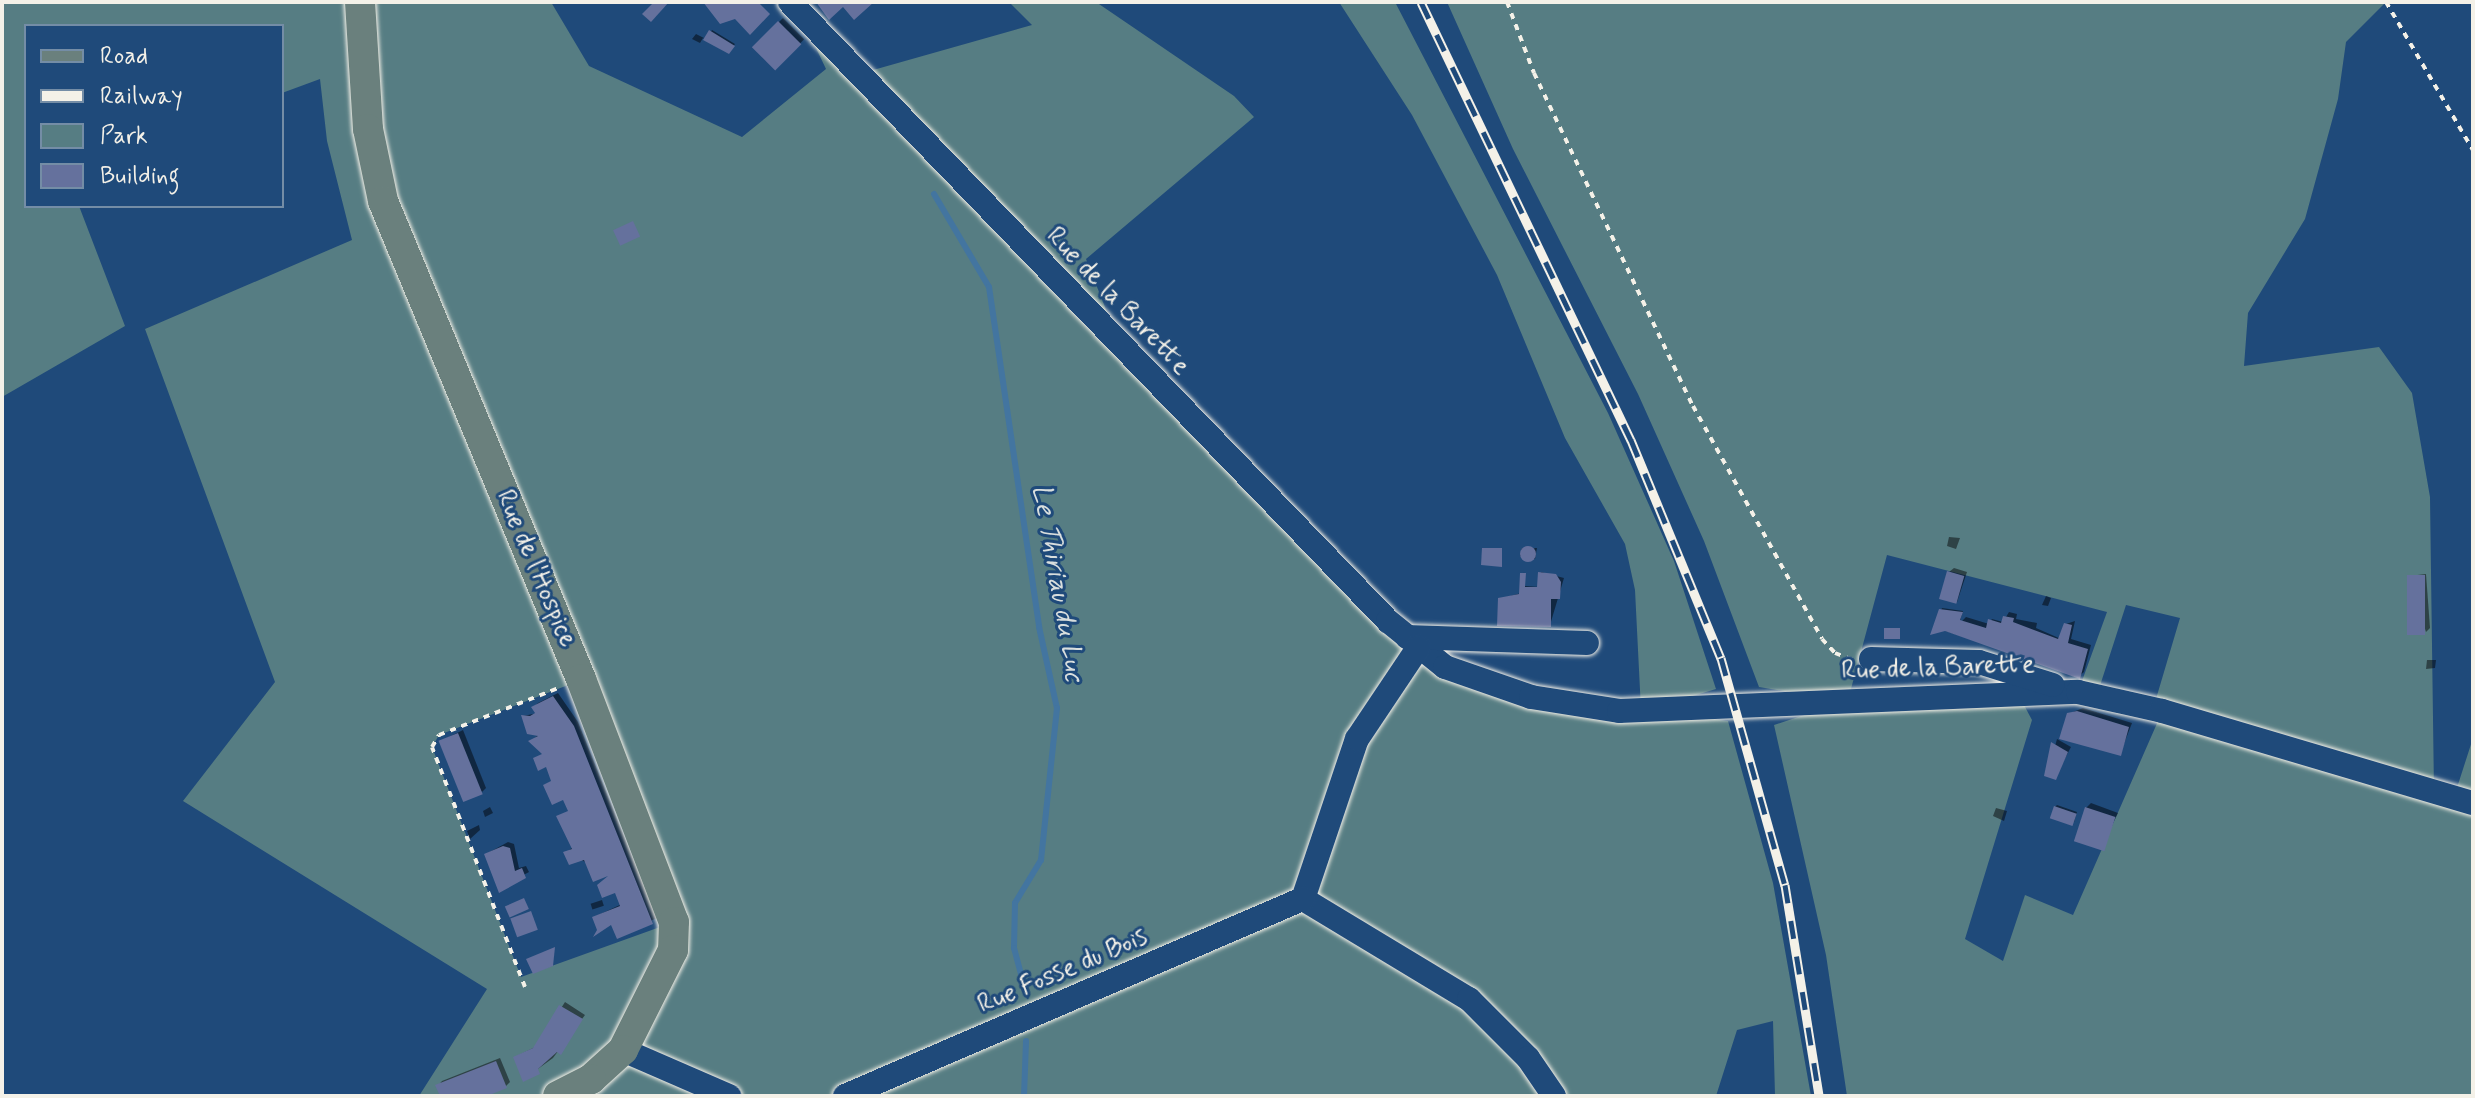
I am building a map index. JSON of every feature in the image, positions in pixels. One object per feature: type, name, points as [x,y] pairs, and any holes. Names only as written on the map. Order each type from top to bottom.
[{"type":"main road","name":"Rue de l'Hospice","points":[[360,2],[368,129],[383,201],[581,679],[674,922],[673,950],[623,1050],[591,1079],[558,1096]]},
{"type":"street","name":"Rue de la Barette","points":[[790,2],[1412,642],[1445,667],[1531,697],[1619,711],[2078,692],[2162,711],[2473,803]]},
{"type":"street","points":[[1554,1096],[1528,1058],[1469,999],[1303,899],[1357,739],[1412,642],[1587,643]]},
{"type":"street","points":[[1871,659],[1979,662],[2078,692]]},
{"type":"street","name":"Rue Fosse du Bois","points":[[845,1096],[1303,899]]},
{"type":"street","points":[[623,1050],[729,1096]]},
{"type":"path","points":[[1507,2],[1534,73],[1693,406],[1822,639],[1848,660],[1871,659]]},
{"type":"path","points":[[2386,2],[2473,150]]},
{"type":"path","points":[[525,987],[432,747],[439,735],[581,679]]},
{"type":"green space","points":[[2,2],[551,2],[589,66],[742,137],[826,69],[798,10],[859,74],[1032,25],[1009,2],[1096,2],[1234,96],[1254,117],[1086,259],[1120,345],[1445,667],[1641,710],[1635,590],[1625,544],[1565,438],[1497,275],[1412,115],[1339,2],[1395,2],[1608,413],[1674,561],[1716,689],[1643,711],[1728,721],[1773,883],[1811,1096],[1775,1096],[1773,1021],[1737,1030],[1716,1096],[419,1096],[487,989],[183,801],[275,682],[145,329],[352,240],[327,141],[320,79],[284,92],[284,24],[24,24],[24,208],[80,208],[125,326],[2,397]],"holes":[[[581,680],[674,922],[521,977],[432,747],[439,735]]]},
{"type":"green space","points":[[1447,2],[2386,2],[2346,42],[2338,99],[2305,219],[2248,313],[2244,366],[2379,347],[2412,393],[2430,497],[2434,791],[2454,797],[2473,738],[2473,1096],[1847,1096],[1826,955],[1774,725],[1846,701],[1759,687],[1704,541],[1638,394],[1513,149]],"holes":[[[1887,555],[2107,612],[2078,692],[2097,695],[2126,605],[2180,618],[2153,709],[2162,712],[2073,915],[2025,895],[2003,961],[1965,939],[2032,720],[2017,692],[1848,700]]]},
{"type":"building","points":[[654,2],[669,2],[651,22],[642,14]]},
{"type":"building","points":[[703,2],[758,2],[770,14],[750,35],[735,19],[720,24]]},
{"type":"building","points":[[816,2],[874,2],[854,20],[843,7],[829,20]]},
{"type":"building","points":[[778,21],[801,44],[775,70],[752,47]]},
{"type":"building","points":[[709,30],[735,46],[729,54],[703,40]]},
{"type":"building","points":[[633,221],[640,236],[620,246],[613,230]]},
{"type":"building","points":[[1528,546],[1534,548],[1534,560],[1528,562],[1522,560],[1520,554],[1522,548]]},
{"type":"building","points":[[1482,548],[1502,548],[1502,567],[1481,565]]},
{"type":"building","points":[[1947,571],[1964,576],[1956,604],[1939,599]]},
{"type":"building","points":[[1538,572],[1556,574],[1561,582],[1560,599],[1551,599],[1551,627],[1497,626],[1498,598],[1519,594],[1520,573],[1526,573],[1525,587],[1537,587]]},
{"type":"building","points":[[2407,575],[2425,575],[2425,635],[2407,635]]},
{"type":"building","points":[[1939,609],[1963,612],[1960,620],[1986,628],[1988,619],[2001,623],[2003,616],[2014,618],[2013,622],[2058,639],[2064,623],[2072,625],[2068,643],[2088,649],[2080,679],[1945,631],[1930,635]]},
{"type":"building","points":[[1884,628],[1900,628],[1900,639],[1884,639]]},
{"type":"building","points":[[553,696],[574,726],[653,924],[617,939],[611,925],[593,937],[597,930],[592,917],[620,906],[615,893],[602,898],[597,885],[608,876],[593,882],[584,860],[569,865],[563,852],[572,849],[556,816],[568,811],[563,800],[552,805],[543,785],[551,781],[546,767],[538,771],[533,758],[542,754],[528,741],[538,736],[527,734],[521,715],[530,716],[535,713],[531,707]]},
{"type":"building","points":[[2077,711],[2129,727],[2121,756],[2059,739],[2067,713]]},
{"type":"building","points":[[458,733],[483,794],[463,802],[439,741]]},
{"type":"building","points":[[2051,742],[2068,752],[2056,780],[2044,776]]},
{"type":"building","points":[[2054,806],[2077,814],[2072,826],[2050,818]]},
{"type":"building","points":[[2085,807],[2115,817],[2104,851],[2074,841]]},
{"type":"building","points":[[503,846],[510,848],[515,871],[522,868],[526,878],[499,893],[484,854]]},
{"type":"building","points":[[524,898],[529,909],[510,918],[505,907]]},
{"type":"building","points":[[531,911],[538,930],[517,937],[510,919]]},
{"type":"building","points":[[555,947],[553,966],[533,974],[526,959]]},
{"type":"building","points":[[559,1005],[583,1019],[561,1055],[557,1052],[538,1069],[540,1074],[523,1082],[513,1057],[533,1048]]},
{"type":"building","points":[[496,1061],[507,1088],[487,1096],[440,1096],[435,1085]]},
{"type":"waterway","name":"Le Thiriau du Luc","points":[[934,194],[989,287],[1039,627],[1057,708],[1041,860],[1015,903],[1014,948],[1024,986]]},
{"type":"waterway","name":"Le Thiriau du Luc","points":[[1024,1096],[1026,1041]]},
{"type":"railway","points":[[1421,2],[1631,440],[1721,658],[1785,885],[1819,1096]]}]
